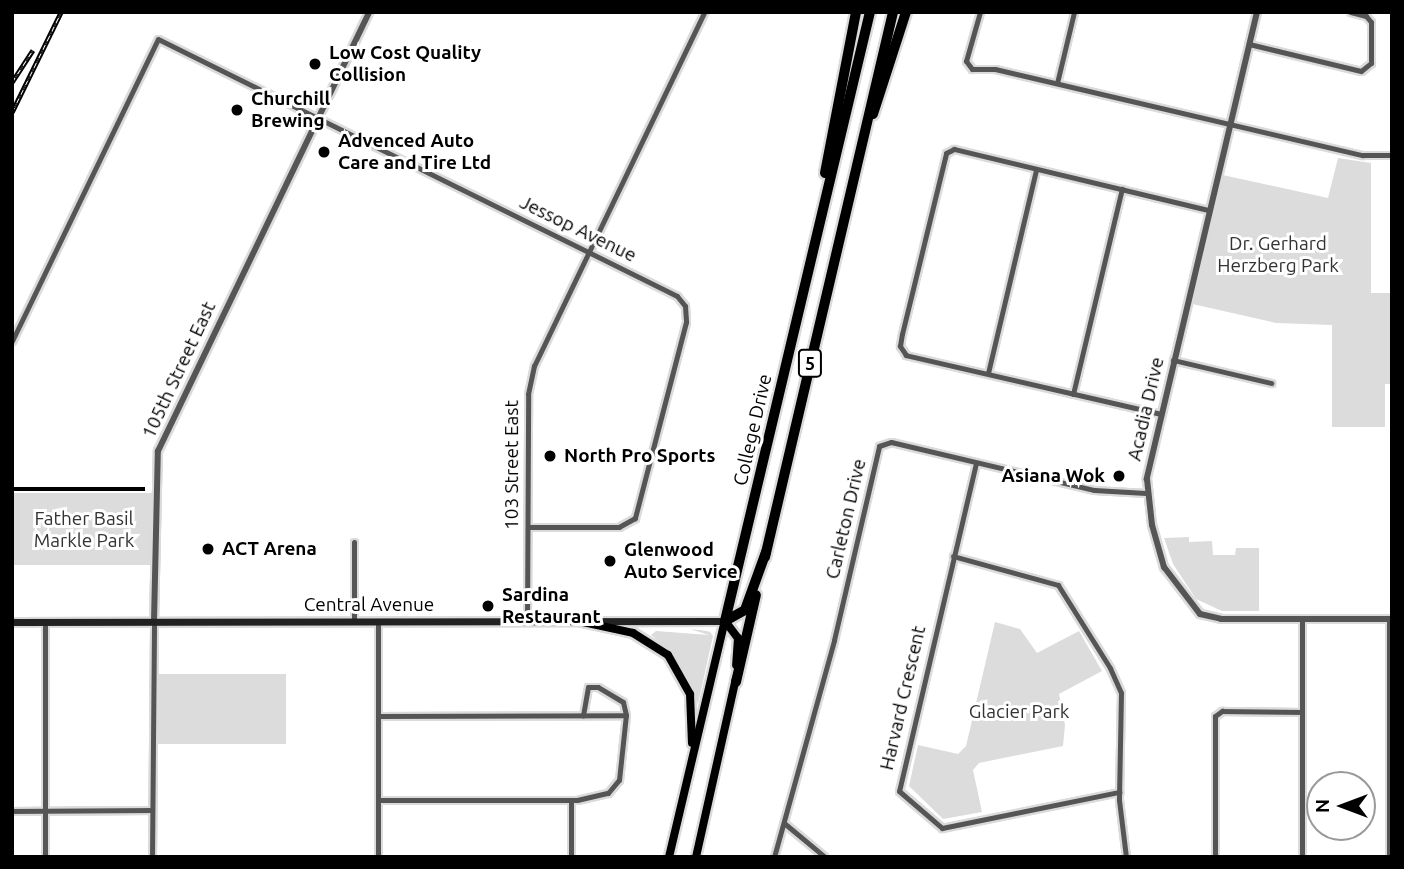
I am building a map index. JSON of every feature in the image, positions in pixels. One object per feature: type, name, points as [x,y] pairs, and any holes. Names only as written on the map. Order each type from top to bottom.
[{"type":"highway","points":[[819,224],[856,12]]},
{"type":"highway","name":"College Drive","points":[[725,621],[870,12]]},
{"type":"highway","name":"College Drive","points":[[736,682],[892,12]]},
{"type":"highway","points":[[854,174],[906,12]]},
{"type":"highway","points":[[725,621],[745,610],[766,552]]},
{"type":"main road","name":"Central Avenue","points":[[12,621],[725,621]]},
{"type":"main road","points":[[725,621],[737,638],[736,682]]},
{"type":"main road","name":"College Drive","points":[[669,857],[725,621]]},
{"type":"main road","points":[[583,622],[633,633],[668,655],[690,694],[694,724],[689,772]]},
{"type":"main road","name":"College Drive","points":[[696,857],[736,682]]},
{"type":"street","name":"105th Street East","points":[[152,857],[158,452],[369,12]]},
{"type":"street","name":"103 Street East","points":[[527,621],[527,394],[534,366],[704,12]]},
{"type":"street","points":[[980,12],[967,57],[968,66],[1057,83],[1363,155],[1392,155]]},
{"type":"street","points":[[1057,83],[1074,12]]},
{"type":"street","name":"Acadia Drive","points":[[1257,12],[1173,359],[1146,493],[1164,566],[1196,612],[1221,619],[1391,619]]},
{"type":"street","points":[[1249,44],[1362,71],[1371,60],[1371,22],[1366,16],[1350,12]]},
{"type":"street","name":"Jessop Avenue","points":[[12,341],[158,39],[677,296],[685,306],[686,322],[635,518],[619,527],[528,527]]},
{"type":"street","points":[[1161,414],[906,355],[900,346],[902,334],[946,153],[954,149],[1209,210]]},
{"type":"street","points":[[988,373],[1037,170]]},
{"type":"street","points":[[1073,394],[1122,190]]},
{"type":"street","points":[[1173,359],[1271,383]]},
{"type":"street","name":"Carleton Drive","points":[[774,857],[834,640],[879,446],[891,442],[1094,490],[1146,493]]},
{"type":"street","name":"Harvard Crescent","points":[[976,463],[899,791],[942,828],[1119,792]]},
{"type":"street","points":[[354,542],[354,621]]},
{"type":"street","points":[[953,556],[1049,579],[1064,592],[1110,668],[1121,694],[1119,792],[1126,857]]},
{"type":"street","points":[[1302,619],[1302,857]]},
{"type":"street","points":[[1390,857],[1391,619]]},
{"type":"street","points":[[378,621],[378,857]]},
{"type":"street","points":[[45,622],[46,857]]},
{"type":"street","points":[[379,800],[571,800],[616,788],[626,715],[618,697],[593,686],[584,689],[583,716]]},
{"type":"street","points":[[1215,857],[1215,716],[1222,711],[1302,712]]},
{"type":"street","points":[[379,716],[626,715]]},
{"type":"street","points":[[571,800],[571,857]]},
{"type":"street","points":[[12,811],[152,810]]},
{"type":"street","points":[[785,823],[825,857]]},
{"type":"green space","name":"Dr. Gerhard Herzberg Park","points":[[1338,158],[1371,163],[1371,293],[1392,293],[1392,384],[1385,384],[1385,427],[1332,427],[1332,325],[1276,323],[1188,303],[1218,174],[1328,198]]},
{"type":"green space","name":"Father Basil Markle Park","points":[[12,493],[155,493],[155,565],[12,565]]},
{"type":"green space","points":[[1189,537],[1189,542],[1212,541],[1213,555],[1235,555],[1236,548],[1259,548],[1259,611],[1222,611],[1196,599],[1173,564],[1164,538]]},
{"type":"green space","name":"Glacier Park","points":[[995,622],[1020,629],[1037,653],[1079,631],[1102,671],[1059,694],[1065,725],[1063,746],[979,763],[973,770],[982,812],[943,819],[909,786],[918,745],[958,754],[966,746]]},
{"type":"green space","points":[[690,629],[707,631],[713,636],[698,704],[676,657],[651,635],[656,631],[709,635]]},
{"type":"green space","points":[[152,674],[286,674],[286,744],[152,744]]},
{"type":"railway","points":[[12,112],[61,12]]},
{"type":"railway","points":[[12,82],[33,50]]},
{"type":"railway","points":[[12,489],[145,489]]},
{"type":"place","name":"Low Cost Quality Collision","points":[[315,64]]},
{"type":"place","name":"Churchill Brewing","points":[[237,110]]},
{"type":"place","name":"Advenced Auto Care and Tire Ltd","points":[[324,152]]},
{"type":"place","name":"North Pro Sports","points":[[550,456]]},
{"type":"place","name":"Asiana Wok","points":[[1119,476]]},
{"type":"place","name":"ACT Arena","points":[[208,549]]},
{"type":"place","name":"Glenwood Auto Service","points":[[610,561]]},
{"type":"place","name":"Sardina Restaurant","points":[[488,606]]}]
